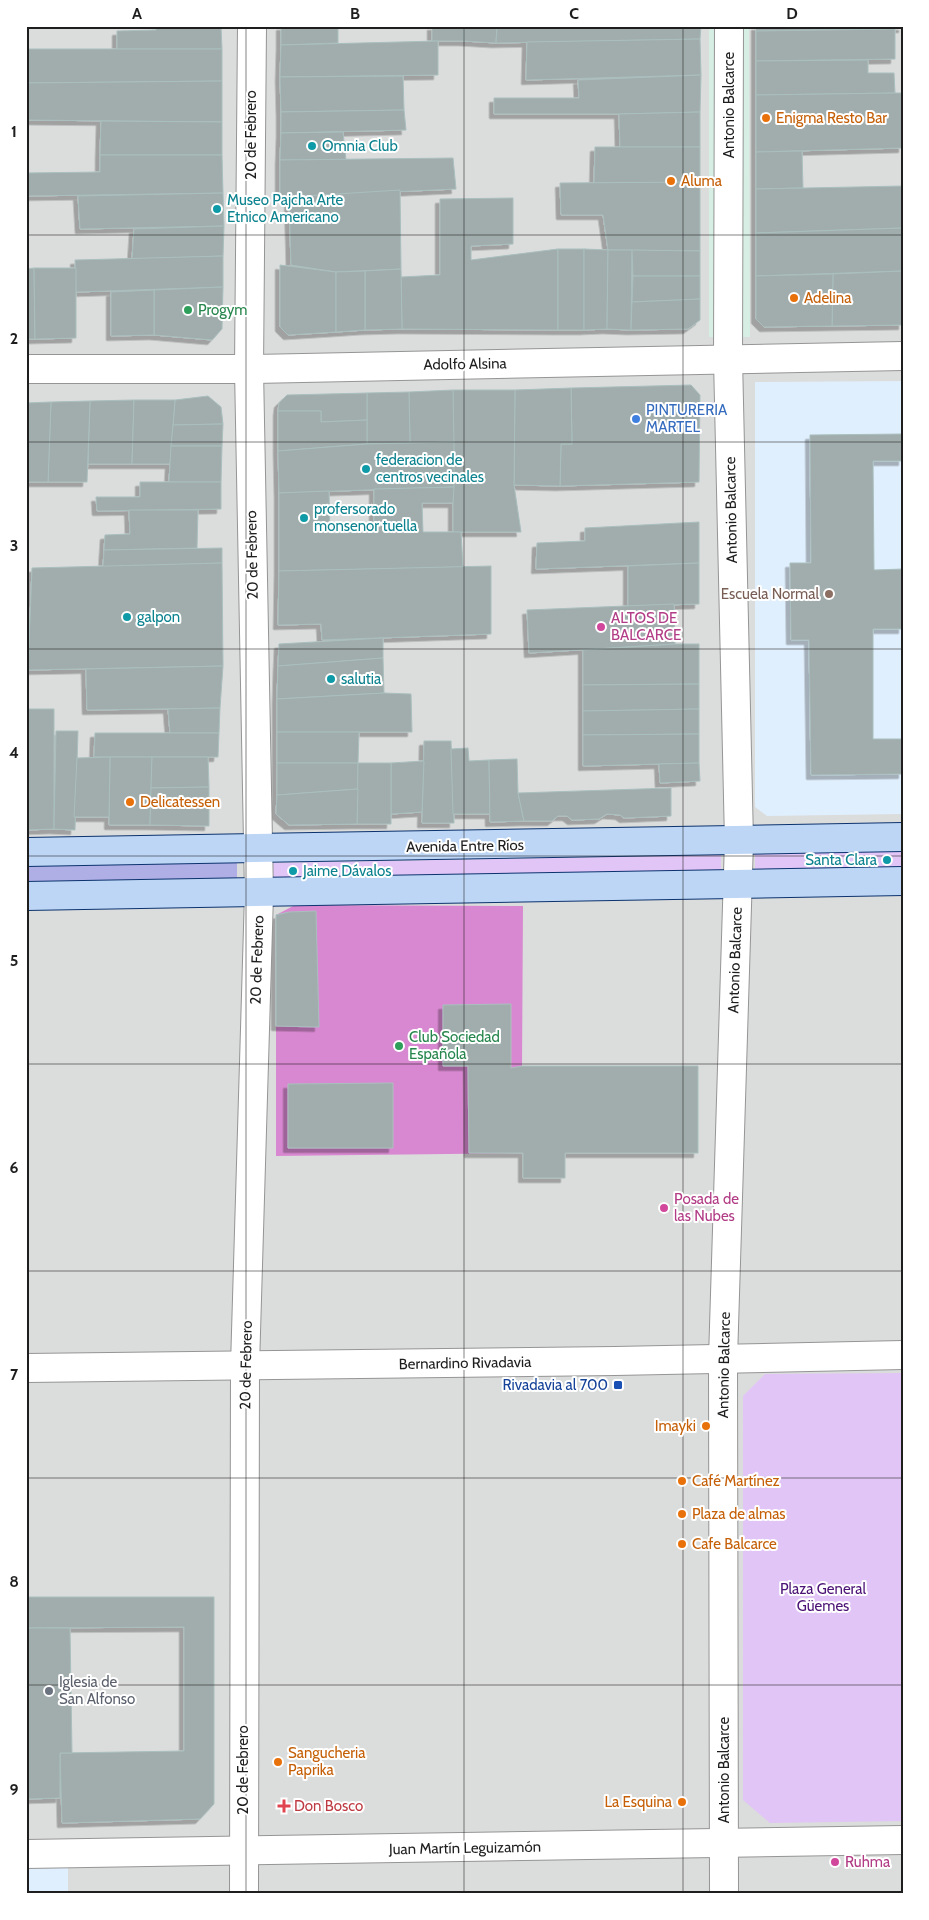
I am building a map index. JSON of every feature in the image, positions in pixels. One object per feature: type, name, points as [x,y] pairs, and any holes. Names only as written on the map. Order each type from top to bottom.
[{"type":"main road","name":"Avenida Entre Ríos","points":[[26,852],[903,837]]},
{"type":"main road","points":[[26,896],[259,894],[903,881]]},
{"type":"street","name":"20 de Febrero","points":[[244,1894],[245,1366],[259,894],[249,369],[252,26]]},
{"type":"street","name":"Antonio Balcarce","points":[[724,1894],[723,1359],[739,841],[728,359],[729,26]]},
{"type":"street","name":"Adolfo Alsina","points":[[26,369],[249,369],[903,356]]},
{"type":"street","name":"Bernardino Rivadavia","points":[[26,1368],[903,1355]]},
{"type":"street","name":"Juan Martín Leguizamón","points":[[26,1854],[903,1840]]},
{"type":"shaded area","points":[[26,26],[903,26],[903,1894],[26,1894]]},
{"type":"shaded area","points":[[709,26],[749,26],[750,337],[709,337]]},
{"type":"shaded area","name":"Escuela Normal","points":[[903,381],[903,814],[767,816],[755,807],[755,382]]},
{"type":"shaded area","points":[[237,862],[237,881],[26,884],[26,866]]},
{"type":"shaded area","name":"Club Sociedad Española","points":[[295,905],[523,906],[522,1066],[698,1066],[698,1153],[565,1153],[565,1178],[523,1178],[523,1153],[276,1156],[276,915]]},
{"type":"shaded area","points":[[68,1866],[68,1894],[26,1894],[26,1868]]},
{"type":"green space","points":[[903,851],[903,869],[755,872],[755,853]]},
{"type":"green space","points":[[721,855],[721,873],[272,881],[271,863]]},
{"type":"green space","name":"Plaza General Güemes","points":[[903,1373],[903,1821],[770,1823],[743,1800],[743,1396],[765,1374]]},
{"type":"building","points":[[156,26],[221,26],[222,49],[117,49],[117,31],[156,30]]},
{"type":"building","points":[[281,26],[338,26],[338,43],[281,45]]},
{"type":"building","points":[[432,26],[464,26],[464,41],[432,41]]},
{"type":"building","points":[[464,26],[497,26],[496,43],[464,41]]},
{"type":"building","points":[[497,26],[701,26],[700,39],[496,43]]},
{"type":"building","points":[[756,26],[903,26],[903,28],[756,31]]},
{"type":"building","points":[[895,29],[895,59],[756,61],[756,31]]},
{"type":"building","points":[[700,39],[701,75],[526,80],[527,42]]},
{"type":"building","points":[[438,41],[438,75],[280,77],[281,45]]},
{"type":"building","points":[[26,49],[222,49],[222,81],[26,83]]},
{"type":"building","points":[[868,60],[868,73],[894,73],[895,93],[756,95],[756,61]]},
{"type":"building","points":[[701,75],[700,112],[494,114],[494,98],[579,98],[578,80]]},
{"type":"building","points":[[403,76],[404,110],[281,112],[280,77]]},
{"type":"building","points":[[222,81],[222,122],[26,120],[26,83]]},
{"type":"building","points":[[903,93],[903,148],[756,152],[756,95]]},
{"type":"building","points":[[404,110],[406,130],[281,133],[281,112]]},
{"type":"building","points":[[700,112],[700,147],[620,147],[619,114]]},
{"type":"building","points":[[101,121],[222,122],[222,155],[100,155]]},
{"type":"building","name":"Omnia Club","points":[[343,132],[346,160],[280,160],[281,133]]},
{"type":"building","points":[[595,147],[700,147],[700,182],[594,183]]},
{"type":"building","points":[[802,151],[803,188],[756,189],[756,152]]},
{"type":"building","points":[[100,155],[222,155],[223,193],[26,196],[26,173],[100,172]]},
{"type":"building","points":[[453,158],[456,189],[280,197],[280,160]]},
{"type":"building","points":[[700,182],[700,251],[608,250],[603,215],[561,215],[560,183]]},
{"type":"building","points":[[903,186],[903,228],[756,233],[756,189]]},
{"type":"building","points":[[400,190],[401,269],[336,272],[291,265],[289,197]]},
{"type":"building","points":[[223,193],[224,226],[80,229],[78,196]]},
{"type":"building","points":[[513,198],[513,244],[471,246],[471,260],[558,249],[558,330],[402,329],[401,277],[440,275],[440,199]]},
{"type":"building","points":[[224,226],[223,256],[132,259],[134,229]]},
{"type":"building","points":[[903,228],[903,271],[756,276],[756,233]]},
{"type":"building","points":[[558,249],[584,249],[584,330],[558,330]]},
{"type":"building","points":[[584,249],[608,250],[607,329],[584,330]]},
{"type":"building","points":[[608,250],[632,250],[631,330],[607,329]]},
{"type":"building","points":[[632,250],[700,251],[700,276],[633,276]]},
{"type":"building","points":[[223,256],[223,287],[76,292],[75,260]]},
{"type":"building","points":[[280,265],[336,272],[336,332],[288,335],[280,327]]},
{"type":"building","points":[[34,268],[35,339],[26,339],[26,269]]},
{"type":"building","points":[[34,268],[76,268],[76,338],[35,339]]},
{"type":"building","points":[[401,269],[402,329],[365,330],[365,271]]},
{"type":"building","points":[[365,271],[365,330],[336,332],[336,272]]},
{"type":"building","points":[[903,271],[903,325],[832,326],[833,274]]},
{"type":"building","name":"Adelina","points":[[833,274],[832,326],[764,327],[756,319],[756,276]]},
{"type":"building","points":[[633,276],[700,276],[700,299],[632,302]]},
{"type":"building","name":"Progym","points":[[223,287],[222,329],[212,340],[154,335],[154,290]]},
{"type":"building","points":[[154,290],[154,335],[111,336],[111,292]]},
{"type":"building","points":[[700,299],[700,320],[688,329],[631,330],[632,302]]},
{"type":"building","name":"PINTURERIA MARTEL","points":[[691,385],[700,395],[699,482],[560,486],[561,444],[572,444],[571,388]]},
{"type":"building","points":[[571,388],[572,444],[561,444],[560,486],[514,485],[515,390]]},
{"type":"building","points":[[453,390],[515,390],[514,485],[521,532],[453,532]]},
{"type":"building","points":[[453,390],[454,442],[410,443],[409,392]]},
{"type":"building","points":[[409,392],[410,443],[367,444],[367,393]]},
{"type":"building","points":[[367,393],[367,420],[321,422],[321,411],[278,411],[279,403],[287,395]]},
{"type":"building","points":[[208,396],[221,407],[223,424],[173,425],[175,400]]},
{"type":"building","points":[[134,400],[132,464],[88,464],[90,401]]},
{"type":"building","points":[[134,400],[175,400],[170,464],[132,464]]},
{"type":"building","points":[[90,401],[87,482],[48,482],[51,402]]},
{"type":"building","points":[[51,402],[48,482],[26,482],[26,403]]},
{"type":"building","points":[[278,411],[321,411],[321,422],[367,420],[367,444],[278,451]]},
{"type":"building","points":[[223,424],[222,446],[171,446],[173,425]]},
{"type":"building","points":[[903,434],[903,461],[873,461],[874,570],[903,569],[903,629],[873,629],[873,739],[903,739],[903,774],[811,775],[809,640],[791,640],[790,563],[811,563],[810,435]]},
{"type":"building","name":"federacion de centros vecinales","points":[[454,442],[454,487],[279,493],[278,451],[367,444]]},
{"type":"building","points":[[171,446],[222,446],[221,482],[169,482]]},
{"type":"building","points":[[140,482],[221,482],[221,509],[97,511],[96,497],[140,497]]},
{"type":"building","name":"profersorado monsenor tuella","points":[[454,487],[453,503],[422,503],[423,532],[461,532],[463,567],[279,571],[279,493],[329,491],[330,533],[374,532],[374,489]]},
{"type":"building","points":[[129,510],[198,510],[197,548],[104,550],[105,535],[130,534]]},
{"type":"building","points":[[699,522],[699,563],[536,569],[537,543],[585,541],[585,528]]},
{"type":"building","points":[[222,548],[222,563],[103,567],[104,550]]},
{"type":"building","name":"galpon","points":[[222,563],[223,666],[28,670],[32,568]]},
{"type":"building","points":[[699,563],[699,604],[628,606],[628,566]]},
{"type":"building","points":[[491,566],[491,634],[322,640],[321,624],[278,625],[279,571]]},
{"type":"building","name":"ALTOS DE BALCARCE","points":[[674,604],[675,644],[529,653],[527,610]]},
{"type":"building","points":[[383,638],[383,658],[278,666],[279,644]]},
{"type":"building","points":[[699,644],[699,684],[583,685],[583,650]]},
{"type":"building","name":"salutia","points":[[383,658],[384,693],[277,699],[278,666]]},
{"type":"building","points":[[223,666],[220,708],[87,710],[86,669]]},
{"type":"building","points":[[699,684],[699,709],[583,711],[583,685]]},
{"type":"building","points":[[384,693],[411,694],[412,732],[277,732],[277,699]]},
{"type":"building","points":[[220,708],[219,733],[170,733],[168,709]]},
{"type":"building","points":[[26,709],[54,709],[54,829],[26,830]]},
{"type":"building","points":[[699,709],[699,734],[583,735],[583,711]]},
{"type":"building","points":[[56,731],[78,731],[75,830],[54,829]]},
{"type":"building","points":[[277,732],[359,732],[358,763],[277,763]]},
{"type":"building","points":[[95,733],[219,733],[218,757],[94,757]]},
{"type":"building","points":[[699,734],[699,763],[583,766],[583,735]]},
{"type":"building","points":[[424,741],[451,741],[454,823],[422,823]]},
{"type":"building","points":[[468,748],[469,761],[489,760],[490,814],[453,814],[451,749]]},
{"type":"building","name":"Delicatessen","points":[[110,757],[152,757],[150,825],[109,825]]},
{"type":"building","points":[[110,757],[109,817],[74,817],[77,758]]},
{"type":"building","points":[[152,757],[208,757],[209,787],[151,788]]},
{"type":"building","points":[[517,759],[518,793],[524,821],[490,822],[489,760]]},
{"type":"building","points":[[424,761],[422,812],[391,814],[391,763]]},
{"type":"building","points":[[277,763],[358,763],[358,789],[277,795]]},
{"type":"building","points":[[358,763],[391,763],[391,824],[357,824]]},
{"type":"building","points":[[699,763],[700,781],[660,783],[659,764]]},
{"type":"building","points":[[209,787],[209,826],[150,825],[151,788]]},
{"type":"building","points":[[671,788],[671,816],[624,818],[620,815],[607,814],[599,819],[572,820],[567,816],[558,816],[552,821],[524,821],[518,793]]},
{"type":"building","points":[[358,789],[357,824],[289,825],[276,814],[277,795]]},
{"type":"building","points":[[316,911],[319,1027],[276,1026],[276,915],[289,912]]},
{"type":"building","points":[[511,1004],[511,1068],[522,1066],[698,1066],[698,1153],[565,1153],[565,1178],[523,1178],[523,1153],[469,1153],[468,1066],[443,1066],[443,1005]]},
{"type":"building","points":[[393,1083],[393,1148],[288,1148],[288,1084]]},
{"type":"building","points":[[26,1597],[214,1597],[214,1804],[200,1819],[62,1823],[60,1753],[184,1751],[184,1627],[26,1628]]},
{"type":"building","name":"Iglesia de San Alfonso","points":[[26,1628],[70,1628],[72,1753],[60,1753],[60,1798],[26,1799]]},
{"type":"place","name":"Enigma Resto Bar","points":[[766,118]]},
{"type":"place","name":"Omnia Club","points":[[312,146]]},
{"type":"place","name":"Aluma","points":[[671,181]]},
{"type":"place","name":"Museo Pajcha Arte Etnico Americano","points":[[217,209]]},
{"type":"place","name":"Adelina","points":[[794,298]]},
{"type":"place","name":"Progym","points":[[188,310]]},
{"type":"place","name":"PINTURERIA MARTEL","points":[[636,419]]},
{"type":"place","name":"federacion de centros vecinales","points":[[366,469]]},
{"type":"place","name":"profersorado monsenor tuella","points":[[304,518]]},
{"type":"place","name":"Escuela Normal","points":[[829,594]]},
{"type":"place","name":"galpon","points":[[127,617]]},
{"type":"place","name":"ALTOS DE BALCARCE","points":[[601,627]]},
{"type":"place","name":"salutia","points":[[331,679]]},
{"type":"place","name":"Delicatessen","points":[[130,802]]},
{"type":"place","name":"Santa Clara","points":[[887,860]]},
{"type":"place","name":"Jaime Dávalos","points":[[293,871]]},
{"type":"place","name":"Club Sociedad Española","points":[[399,1046]]},
{"type":"place","name":"Posada de las Nubes","points":[[664,1208]]},
{"type":"place","name":"Rivadavia al 700","points":[[618,1385]]},
{"type":"place","name":"Imayki","points":[[706,1426]]},
{"type":"place","name":"Café Martínez","points":[[682,1481]]},
{"type":"place","name":"Plaza de almas","points":[[682,1514]]},
{"type":"place","name":"Cafe Balcarce","points":[[682,1544]]},
{"type":"place","name":"Iglesia de San Alfonso","points":[[49,1691]]},
{"type":"place","name":"Sangucheria Paprika","points":[[278,1762]]},
{"type":"place","name":"La Esquina","points":[[682,1802]]},
{"type":"place","name":"Don Bosco","points":[[284,1806]]},
{"type":"place","name":"Ruhma","points":[[835,1862]]}]
